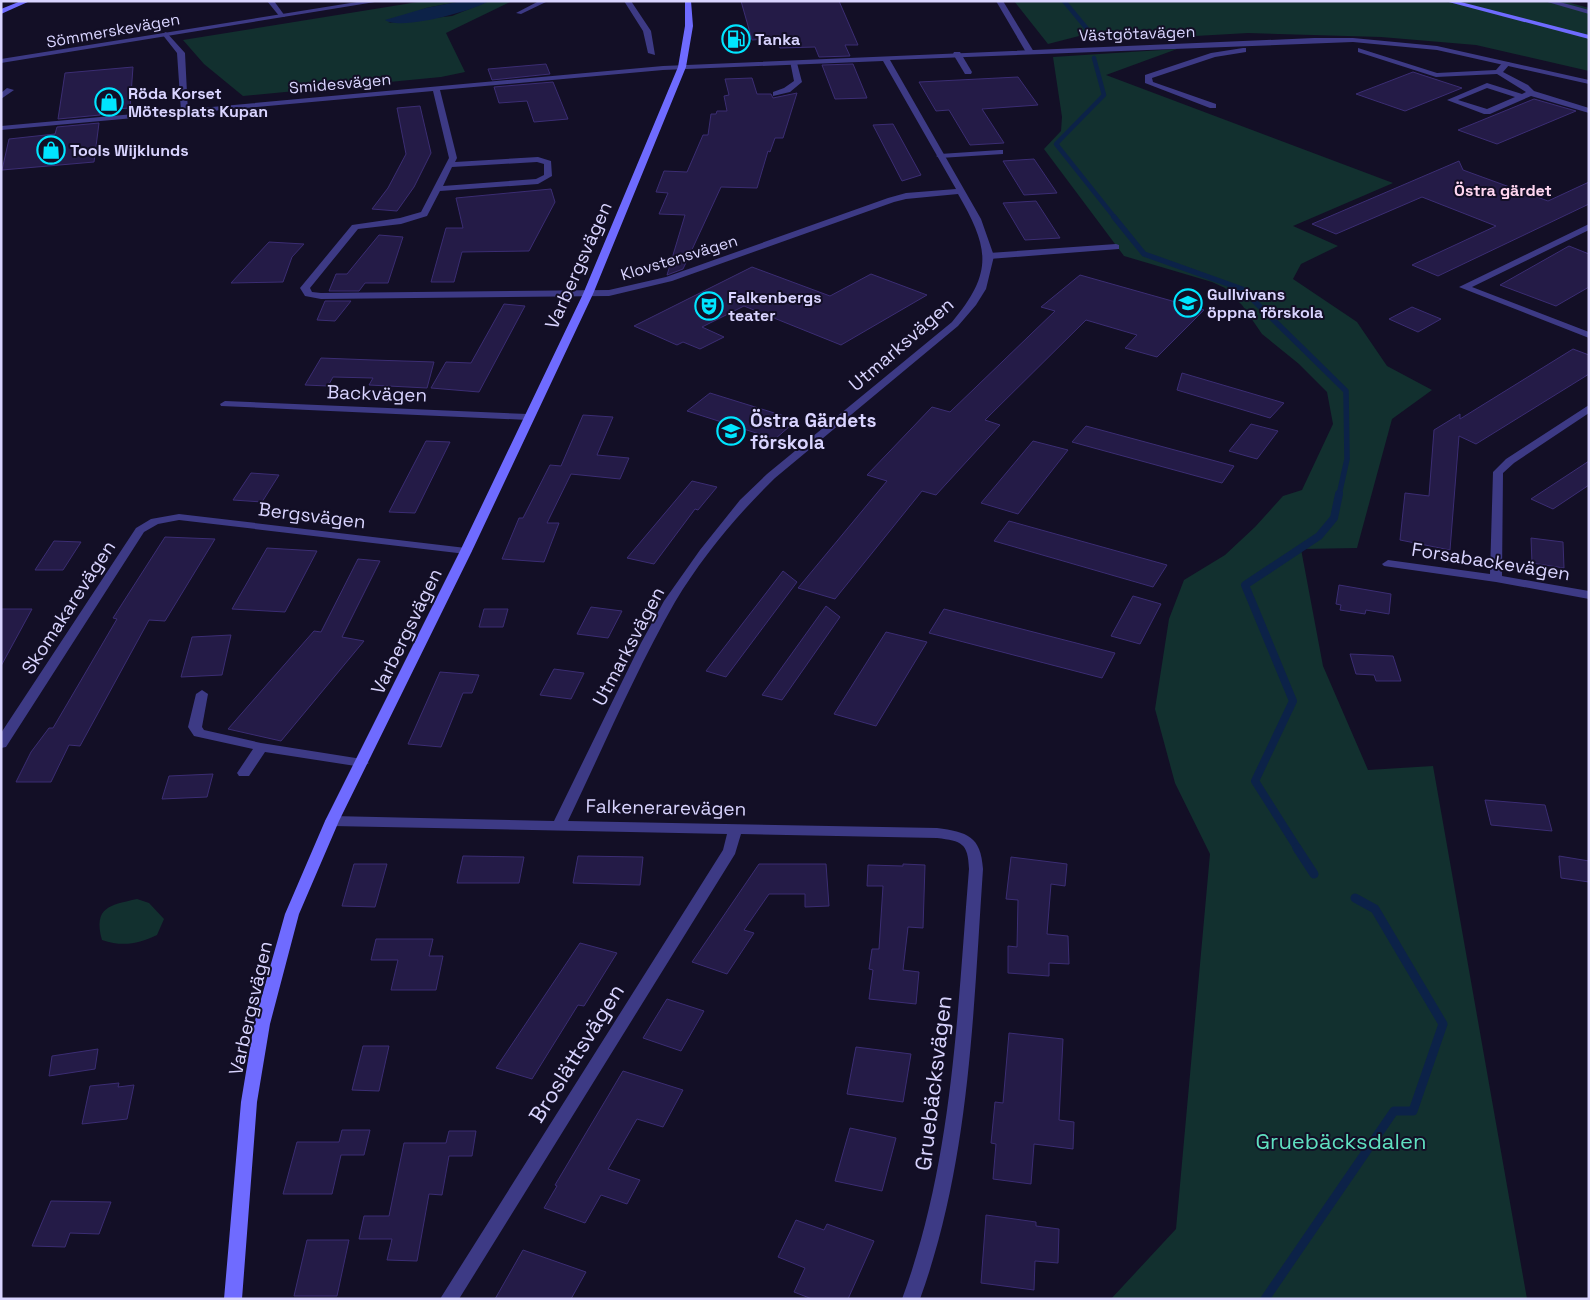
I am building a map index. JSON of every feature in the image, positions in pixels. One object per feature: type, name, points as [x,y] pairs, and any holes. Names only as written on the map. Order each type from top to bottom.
[{"type":"main road","points":[[1,12],[27,1]]},
{"type":"main road","name":"Varbergsvägen","points":[[233,1299],[249,1102],[262,1024],[292,914],[332,821],[466,551],[528,416],[588,294],[682,67],[688,26],[688,1]]},
{"type":"main road","points":[[1448,1],[1589,37]]},
{"type":"street","points":[[270,1],[282,16]]},
{"type":"street","name":"Sömmerskevägen","points":[[1,61],[378,1]]},
{"type":"street","points":[[519,13],[545,1]]},
{"type":"street","points":[[627,1],[647,31],[652,53]]},
{"type":"street","points":[[999,1],[1030,52]]},
{"type":"street","points":[[1547,1],[1589,12]]},
{"type":"street","points":[[166,34],[181,53],[184,111]]},
{"type":"street","name":"Västgötavägen","points":[[682,67],[957,54],[1353,40],[1437,48],[1589,82]]},
{"type":"street","points":[[1213,106],[1149,83],[1148,78],[1214,55],[1243,50]]},
{"type":"street","points":[[1362,50],[1436,75],[1498,72],[1525,87],[1531,93],[1589,111]]},
{"type":"street","points":[[957,54],[968,72]]},
{"type":"street","points":[[885,58],[977,219],[989,256],[1116,247]]},
{"type":"street","points":[[776,94],[787,90],[798,82],[793,63]]},
{"type":"street","points":[[1498,72],[1506,64]]},
{"type":"street","name":"Smidesvägen","points":[[1,128],[682,67]]},
{"type":"street","points":[[1522,97],[1487,85],[1451,100],[1487,112],[1522,97],[1531,93]]},
{"type":"street","points":[[436,88],[451,150],[451,165],[438,189]]},
{"type":"street","points":[[1,97],[10,90]]},
{"type":"street","points":[[940,156],[1000,152]]},
{"type":"street","points":[[438,189],[538,181],[548,176],[549,171],[548,163],[538,160],[451,165]]},
{"type":"street","name":"Klovstensvägen","points":[[438,189],[424,214],[401,221],[355,227],[305,288],[308,294],[321,296],[588,294],[632,288],[669,279],[891,200],[915,195],[960,190]]},
{"type":"street","points":[[1589,227],[1464,286],[1589,336]]},
{"type":"street","name":"Utmarksvägen","points":[[559,825],[646,643],[670,601],[704,552],[744,502],[771,476],[955,324],[981,289],[989,256]]},
{"type":"street","name":"Backvägen","points":[[225,404],[528,416]]},
{"type":"street","points":[[1496,578],[1498,472],[1510,461],[1589,408]]},
{"type":"street","name":"Bergsvägen","points":[[155,521],[180,517],[466,551]]},
{"type":"street","name":"Skomakarevägen","points":[[1,744],[140,530],[155,521]]},
{"type":"street","name":"Forsabackevägen","points":[[1388,564],[1496,578],[1589,595]]},
{"type":"street","points":[[202,694],[195,727],[200,733],[261,747],[362,763]]},
{"type":"street","points":[[244,773],[261,747]]},
{"type":"street","name":"Falkenerarevägen","points":[[332,821],[736,828],[957,835],[970,842],[976,852],[976,869]]},
{"type":"street","name":"Broslättsvägen","points":[[449,1299],[730,850],[736,828]]},
{"type":"street","name":"Gruebäcksvägen","points":[[911,1299],[930,1241],[943,1186],[959,1088],[976,869]]},
{"type":"green space","points":[[424,1],[462,1],[426,8],[388,23],[452,16],[489,1],[512,1],[446,33],[465,72],[441,77],[243,96],[204,64],[183,40]]},
{"type":"green space","points":[[1014,1],[1563,1],[1589,8],[1589,71],[1476,45],[1381,37],[1248,33],[1178,37],[1079,36],[1048,44]]},
{"type":"green space","name":"Gruebäcksdalen","points":[[1177,49],[1106,75],[1393,183],[1293,226],[1338,246],[1301,264],[1293,279],[1357,322],[1387,366],[1432,390],[1392,419],[1357,548],[1301,549],[1323,666],[1368,770],[1433,766],[1527,1299],[1111,1299],[1176,1229],[1210,854],[1175,783],[1155,709],[1169,619],[1184,580],[1225,555],[1255,527],[1283,496],[1302,490],[1333,424],[1327,392],[1299,364],[1262,334],[1242,305],[1225,288],[1212,282],[1124,256],[1044,149],[1061,131],[1062,117],[1053,57]]},
{"type":"green space","points":[[137,899],[149,903],[164,919],[157,935],[130,944],[102,940],[100,921],[106,909],[119,903]]},
{"type":"water","points":[[462,1],[489,1],[468,10],[437,18],[406,23],[393,23],[385,20],[426,8]]},
{"type":"building","points":[[741,1],[839,1],[858,45],[845,45],[850,56],[819,57],[815,47],[780,48],[777,38],[752,40]]},
{"type":"building","points":[[546,64],[550,74],[492,80],[488,69]]},
{"type":"building","points":[[853,64],[867,98],[835,99],[822,65]]},
{"type":"building","points":[[133,67],[130,108],[100,110],[100,115],[58,119],[65,73]]},
{"type":"building","points":[[1413,72],[1462,88],[1405,111],[1356,94]]},
{"type":"building","points":[[1018,77],[1038,105],[982,109],[1004,143],[970,145],[949,110],[936,111],[919,82]]},
{"type":"building","points":[[752,78],[757,94],[771,94],[773,98],[797,93],[783,138],[775,138],[770,152],[768,151],[757,188],[721,187],[683,269],[667,275],[685,215],[659,214],[668,193],[656,192],[664,171],[687,172],[703,135],[708,135],[711,114],[716,114],[717,111],[727,111],[724,96],[729,95],[725,79]]},
{"type":"building","points":[[553,82],[568,119],[534,122],[527,101],[499,103],[494,87]]},
{"type":"building","points":[[1534,99],[1576,111],[1497,144],[1458,130]]},
{"type":"building","points":[[420,106],[431,153],[414,187],[397,211],[372,209],[388,188],[406,154],[397,108]]},
{"type":"building","name":"Tools Wijklunds","points":[[99,123],[94,162],[2,170],[9,139],[55,134],[57,127]]},
{"type":"building","points":[[893,124],[921,175],[902,181],[873,125]]},
{"type":"building","points":[[1034,159],[1057,193],[1024,195],[1003,161]]},
{"type":"building","points":[[1459,161],[1463,170],[1548,201],[1589,182],[1589,204],[1438,276],[1412,265],[1496,226],[1422,197],[1336,234],[1312,224]]},
{"type":"building","points":[[551,189],[555,202],[529,251],[462,252],[454,282],[431,282],[446,228],[463,228],[456,198]]},
{"type":"building","points":[[1036,201],[1060,238],[1025,240],[1003,203]]},
{"type":"building","points":[[379,235],[403,237],[388,283],[365,283],[359,291],[329,291],[336,274],[347,274]]},
{"type":"building","points":[[269,242],[304,244],[292,257],[283,282],[231,283]]},
{"type":"building","points":[[1569,246],[1589,254],[1589,287],[1556,306],[1500,285]]},
{"type":"building","points":[[752,267],[830,296],[871,274],[927,295],[841,345],[744,306],[702,327],[724,337],[700,349],[683,342],[677,345],[634,326]]},
{"type":"building","points":[[1080,275],[1204,310],[1157,357],[1125,348],[1137,335],[1086,320],[985,420],[1000,425],[936,495],[922,491],[835,599],[798,588],[887,481],[867,475],[932,407],[950,412],[1055,311],[1041,307]]},
{"type":"building","points":[[325,301],[351,301],[335,321],[317,320]]},
{"type":"building","points":[[504,304],[525,306],[479,392],[431,388],[446,362],[471,363]]},
{"type":"building","points":[[1412,307],[1441,319],[1418,332],[1389,319]]},
{"type":"building","points":[[1573,349],[1589,355],[1589,374],[1476,444],[1459,436],[1450,550],[1400,540],[1405,493],[1429,496],[1434,430],[1460,414],[1460,419]]},
{"type":"building","points":[[321,358],[434,362],[427,388],[369,385],[373,378],[333,377],[328,386],[305,385]]},
{"type":"building","points":[[1182,373],[1284,403],[1270,418],[1177,390]]},
{"type":"building","points":[[710,393],[797,420],[775,439],[687,411]]},
{"type":"building","points":[[583,415],[613,417],[597,455],[629,458],[620,479],[571,474],[547,523],[559,523],[544,562],[502,559],[519,518],[523,518],[550,465],[561,466]]},
{"type":"building","points":[[1251,424],[1278,431],[1257,459],[1229,451]]},
{"type":"building","points":[[1086,426],[1234,466],[1222,483],[1072,442]]},
{"type":"building","points":[[426,441],[450,442],[415,513],[389,512]]},
{"type":"building","points":[[1033,441],[1068,450],[1018,514],[981,503]]},
{"type":"building","points":[[1589,461],[1589,485],[1553,509],[1531,499]]},
{"type":"building","points":[[251,473],[279,475],[262,502],[233,500]]},
{"type":"building","points":[[692,481],[717,487],[698,510],[695,509],[654,564],[627,558]]},
{"type":"building","points":[[1009,521],[1167,565],[1153,587],[994,541]]},
{"type":"building","points":[[165,537],[215,539],[165,621],[149,620],[80,746],[69,745],[51,782],[16,782],[31,752],[49,728],[53,728],[117,619],[113,618]]},
{"type":"building","points":[[1531,538],[1563,542],[1564,568],[1532,563]]},
{"type":"building","points":[[54,541],[81,542],[63,570],[35,570]]},
{"type":"building","points":[[267,548],[317,551],[285,612],[232,609]]},
{"type":"building","points":[[358,559],[380,561],[342,637],[364,641],[281,741],[228,729],[314,631],[321,632]]},
{"type":"building","points":[[783,571],[797,582],[726,677],[706,671]]},
{"type":"building","points":[[1339,585],[1391,594],[1389,614],[1366,610],[1365,614],[1340,610],[1341,605],[1336,604]]},
{"type":"building","points":[[1133,596],[1161,604],[1140,644],[1111,636]]},
{"type":"building","points":[[826,606],[840,617],[782,700],[762,695]]},
{"type":"building","points":[[591,607],[622,611],[608,638],[577,634]]},
{"type":"building","points":[[1,609],[32,609],[1,666]]},
{"type":"building","points":[[484,609],[508,609],[503,627],[479,627]]},
{"type":"building","points":[[944,609],[1115,653],[1102,678],[929,633]]},
{"type":"building","points":[[886,632],[927,642],[876,726],[834,714]]},
{"type":"building","points":[[231,635],[222,675],[181,677],[192,637]]},
{"type":"building","points":[[1350,654],[1393,656],[1401,681],[1376,681],[1374,675],[1356,674]]},
{"type":"building","points":[[554,669],[584,673],[571,699],[540,695]]},
{"type":"building","points":[[440,672],[479,675],[472,693],[463,693],[441,747],[408,744]]},
{"type":"building","points":[[213,774],[207,797],[162,799],[169,776]]},
{"type":"building","points":[[1485,800],[1545,805],[1552,831],[1491,825]]},
{"type":"building","points":[[463,856],[524,857],[519,883],[457,883]]},
{"type":"building","points":[[578,856],[643,857],[640,885],[573,883]]},
{"type":"building","points":[[1559,856],[1589,861],[1589,882],[1561,878]]},
{"type":"building","points":[[1011,857],[1067,864],[1065,886],[1051,884],[1047,934],[1068,936],[1069,964],[1049,963],[1049,976],[1008,973],[1008,946],[1017,947],[1018,900],[1006,899]]},
{"type":"building","points":[[354,864],[387,864],[375,907],[342,906]]},
{"type":"building","points":[[759,864],[826,864],[829,906],[805,907],[805,894],[769,894],[744,930],[754,933],[727,974],[692,962]]},
{"type":"building","points":[[903,864],[925,865],[923,928],[908,927],[903,970],[919,972],[916,1004],[869,999],[873,970],[869,969],[872,949],[879,949],[883,886],[867,886],[868,865],[903,866]]},
{"type":"building","points":[[376,939],[433,939],[429,956],[443,956],[436,990],[391,990],[398,960],[371,960]]},
{"type":"building","points":[[580,943],[617,953],[584,1006],[578,1005],[532,1079],[496,1068]]},
{"type":"building","points":[[667,999],[704,1011],[681,1051],[643,1038]]},
{"type":"building","points":[[1009,1033],[1063,1039],[1059,1120],[1074,1122],[1073,1149],[1034,1144],[1031,1184],[993,1179],[996,1144],[991,1143],[995,1102],[1003,1103]]},
{"type":"building","points":[[363,1046],[389,1046],[379,1091],[352,1090]]},
{"type":"building","points":[[856,1047],[911,1054],[903,1102],[847,1094]]},
{"type":"building","points":[[98,1049],[95,1069],[49,1076],[52,1056]]},
{"type":"building","points":[[623,1071],[683,1090],[663,1127],[637,1119],[608,1169],[640,1180],[627,1204],[601,1195],[585,1223],[544,1208],[557,1186],[555,1185]]},
{"type":"building","points":[[119,1083],[118,1087],[134,1085],[127,1119],[82,1124],[90,1086]]},
{"type":"building","points":[[850,1128],[896,1138],[882,1191],[835,1181]]},
{"type":"building","points":[[342,1130],[370,1130],[364,1155],[341,1155],[332,1194],[283,1194],[297,1142],[339,1142]]},
{"type":"building","points":[[449,1131],[476,1131],[472,1156],[449,1156],[442,1195],[429,1194],[417,1261],[387,1260],[392,1239],[359,1239],[364,1216],[389,1216],[404,1143],[446,1143]]},
{"type":"building","points":[[51,1201],[111,1202],[99,1234],[70,1233],[65,1247],[32,1246]]},
{"type":"building","points":[[986,1215],[1036,1222],[1036,1226],[1059,1229],[1058,1263],[1035,1261],[1034,1290],[981,1283]]},
{"type":"building","points":[[796,1220],[824,1230],[827,1224],[874,1241],[848,1299],[812,1299],[794,1292],[805,1268],[778,1257]]},
{"type":"building","points":[[307,1240],[349,1240],[337,1296],[294,1296]]},
{"type":"building","points":[[523,1250],[586,1272],[571,1299],[495,1299]]},
{"type":"waterway","points":[[1064,1],[1088,30],[1091,39]]},
{"type":"waterway","points":[[1094,58],[1104,95],[1056,144],[1115,218]]},
{"type":"waterway","points":[[1114,217],[1144,254],[1242,289],[1346,391],[1347,459],[1339,495]]},
{"type":"waterway","points":[[1298,849],[1255,781],[1293,701],[1245,585],[1319,536],[1334,518],[1339,494]]},
{"type":"waterway","points":[[1297,848],[1314,874]]},
{"type":"waterway","points":[[1265,1299],[1394,1111],[1413,1111],[1443,1024],[1375,909],[1355,898]]},
{"type":"place","name":"Tanka","points":[[736,39]]},
{"type":"place","name":"Röda Korset Mötesplats Kupan","points":[[109,102]]},
{"type":"place","name":"Tools Wijklunds","points":[[51,150]]},
{"type":"place","name":"Gullvivans öppna förskola","points":[[1188,303]]},
{"type":"place","name":"Falkenbergs teater","points":[[709,306]]},
{"type":"place","name":"Östra Gärdets förskola","points":[[731,431]]},
{"type":"district","name":"Östra gärdet","points":[[1503,190]]}]
